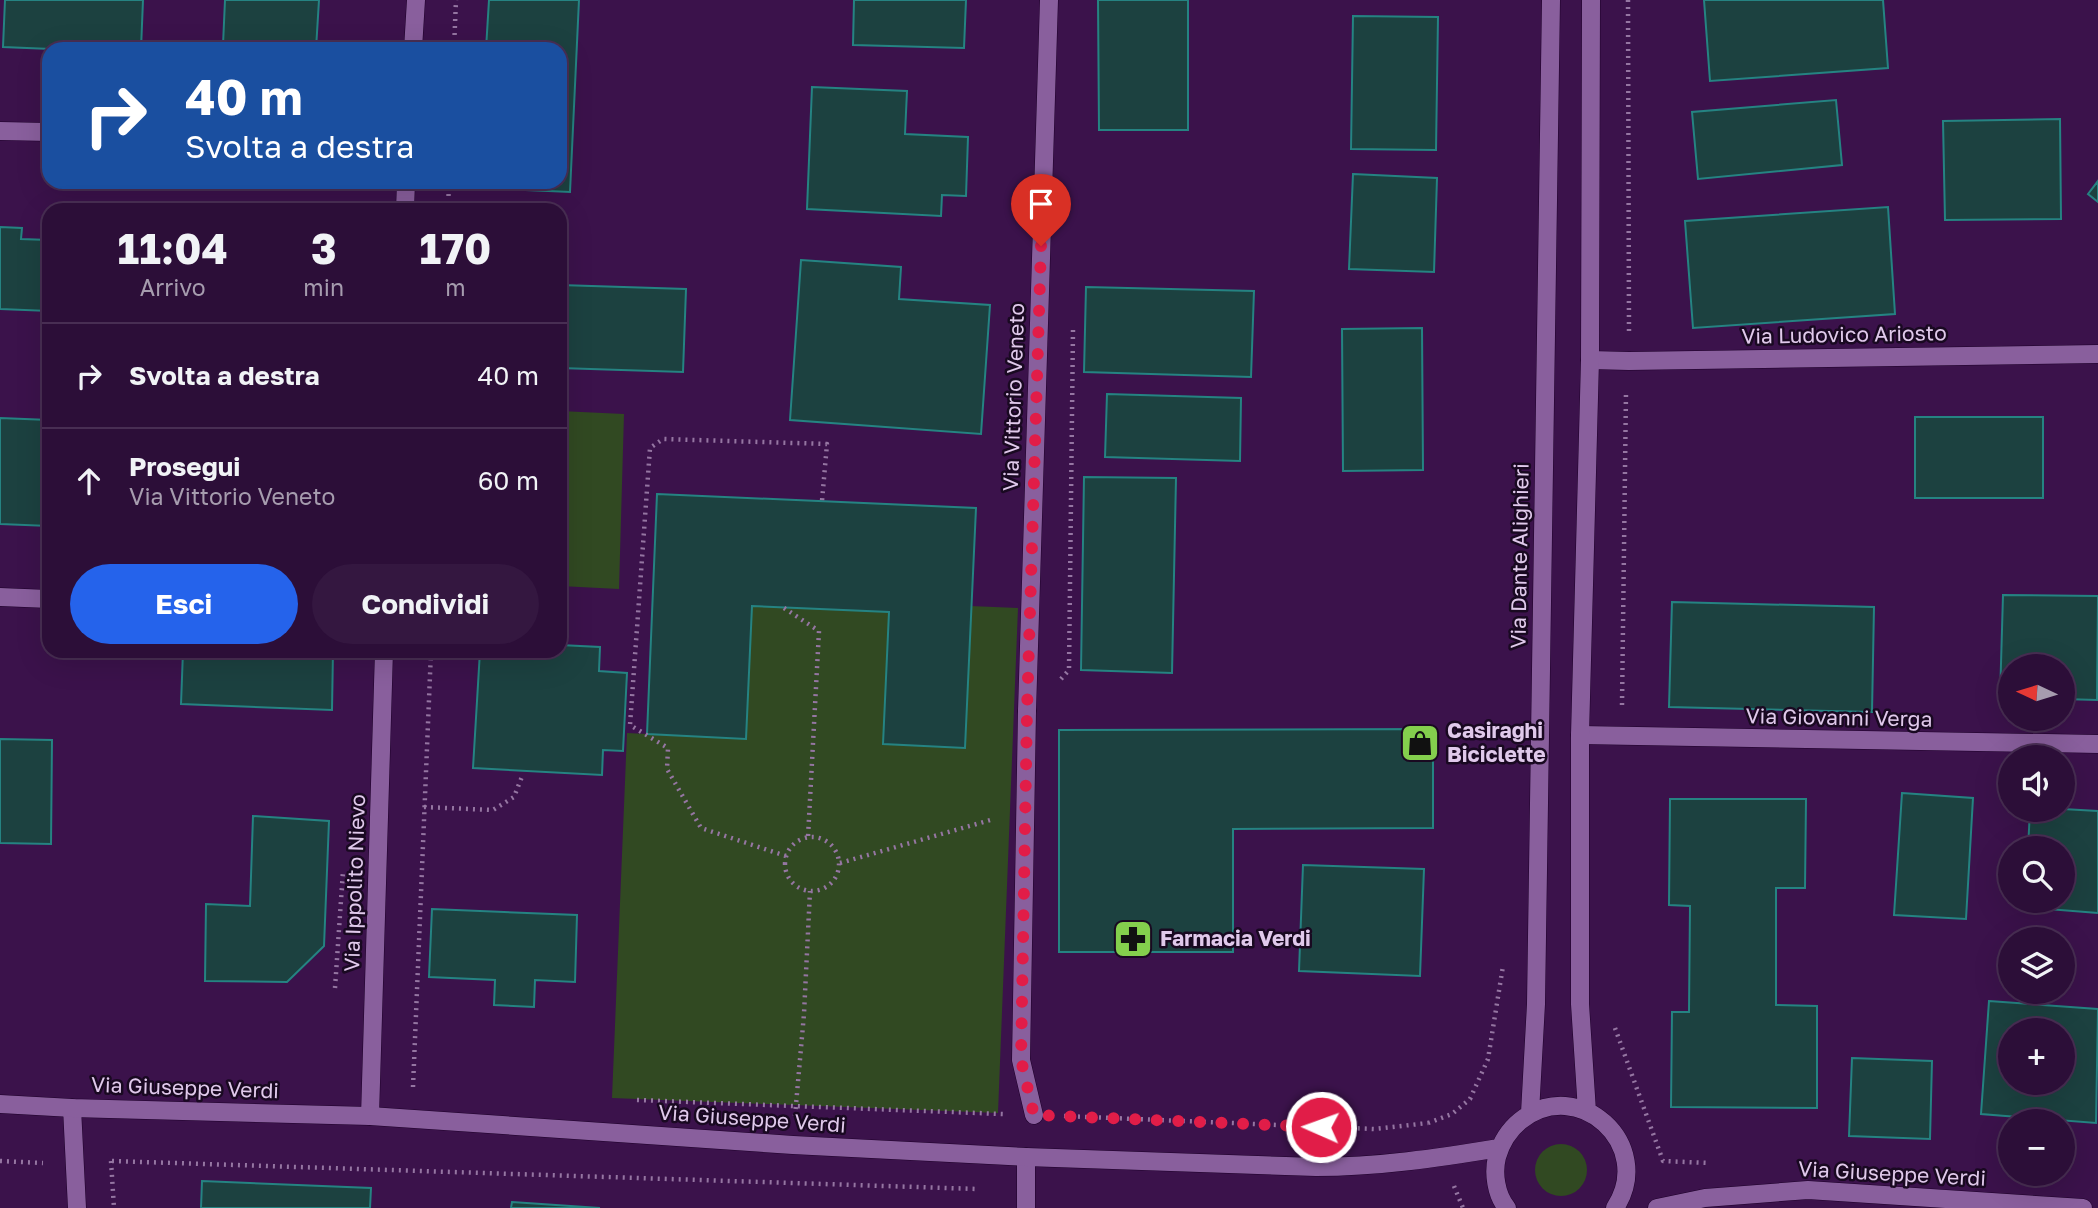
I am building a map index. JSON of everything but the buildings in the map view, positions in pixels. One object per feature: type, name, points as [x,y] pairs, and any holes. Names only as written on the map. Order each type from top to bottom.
[{"type":"street","points":[[414,42],[416,0]]},
{"type":"street","name":"Via Vittorio Veneto","points":[[1034,1115],[1021,1060],[1027,711],[1049,0]]},
{"type":"street","name":"Via Dante Alighieri","points":[[1530,1113],[1536,1004],[1551,0]]},
{"type":"street","points":[[1587,1111],[1580,1004],[1580,735],[1590,360],[1591,0]]},
{"type":"street","points":[[0,131],[42,132]]},
{"type":"street","name":"Via Ludovico Ariosto","points":[[1590,360],[2098,354]]},
{"type":"street","points":[[0,597],[42,599]]},
{"type":"street","name":"Via Ippolito Nievo","points":[[370,1116],[384,658]]},
{"type":"street","name":"Via Giovanni Verga","points":[[1580,735],[2098,744]]},
{"type":"street","name":"Via Giuseppe Verdi","points":[[0,1104],[370,1116],[793,1145],[1026,1157],[1316,1167],[1362,1167],[1499,1148]]},
{"type":"street","points":[[1507,1208],[1497,1188],[1495,1164],[1499,1148],[1512,1128],[1530,1113],[1551,1106],[1573,1106],[1600,1118],[1620,1141],[1628,1175],[1622,1197],[1615,1208]]},
{"type":"street","points":[[72,1108],[77,1208]]},
{"type":"street","points":[[1026,1157],[1026,1199]]},
{"type":"street","name":"Via Giuseppe Verdi","points":[[1657,1208],[1705,1198],[1808,1190],[2083,1208]]},
{"type":"path","points":[[454,42],[456,0]]},
{"type":"path","points":[[786,856],[701,828],[667,769],[668,748],[630,725],[650,448],[663,439],[827,444],[821,501]]},
{"type":"path","points":[[784,608],[819,631],[808,836]]},
{"type":"path","points":[[372,1088],[412,1092],[431,658]]},
{"type":"path","points":[[425,807],[493,810],[514,797],[523,774]]},
{"type":"path","points":[[840,863],[995,819]]},
{"type":"path","points":[[818,837],[832,845],[840,863],[834,881],[827,887],[810,891],[792,883],[787,875],[786,856],[799,839],[818,837]]},
{"type":"path","points":[[793,1145],[804,1014],[810,891]]},
{"type":"path","points":[[631,1100],[1374,1129],[1428,1123],[1452,1114],[1470,1099],[1488,1059],[1503,962]]},
{"type":"path","points":[[1612,1019],[1663,1161],[1718,1164]]},
{"type":"path","points":[[1428,1123],[1463,1208]]},
{"type":"path","points":[[0,1161],[51,1163]]},
{"type":"path","points":[[111,1161],[1026,1199]]},
{"type":"green space","points":[[567,411],[624,414],[619,589],[567,586]]},
{"type":"green space","points":[[752,606],[1018,608],[998,1113],[612,1098],[627,733],[746,739]]},
{"type":"green space","points":[[1561,1144],[1571,1146],[1579,1152],[1585,1160],[1585,1180],[1579,1188],[1571,1194],[1561,1196],[1551,1194],[1543,1188],[1537,1180],[1535,1170],[1537,1160],[1543,1152],[1551,1146]]},
{"type":"place","name":"Casiraghi Biciclette","points":[[1420,743]]},
{"type":"place","name":"Farmacia Verdi","points":[[1133,939]]},
{"type":"route","points":[[1041,246],[1027,711],[1021,1060],[1034,1115],[1321,1127]]}]
